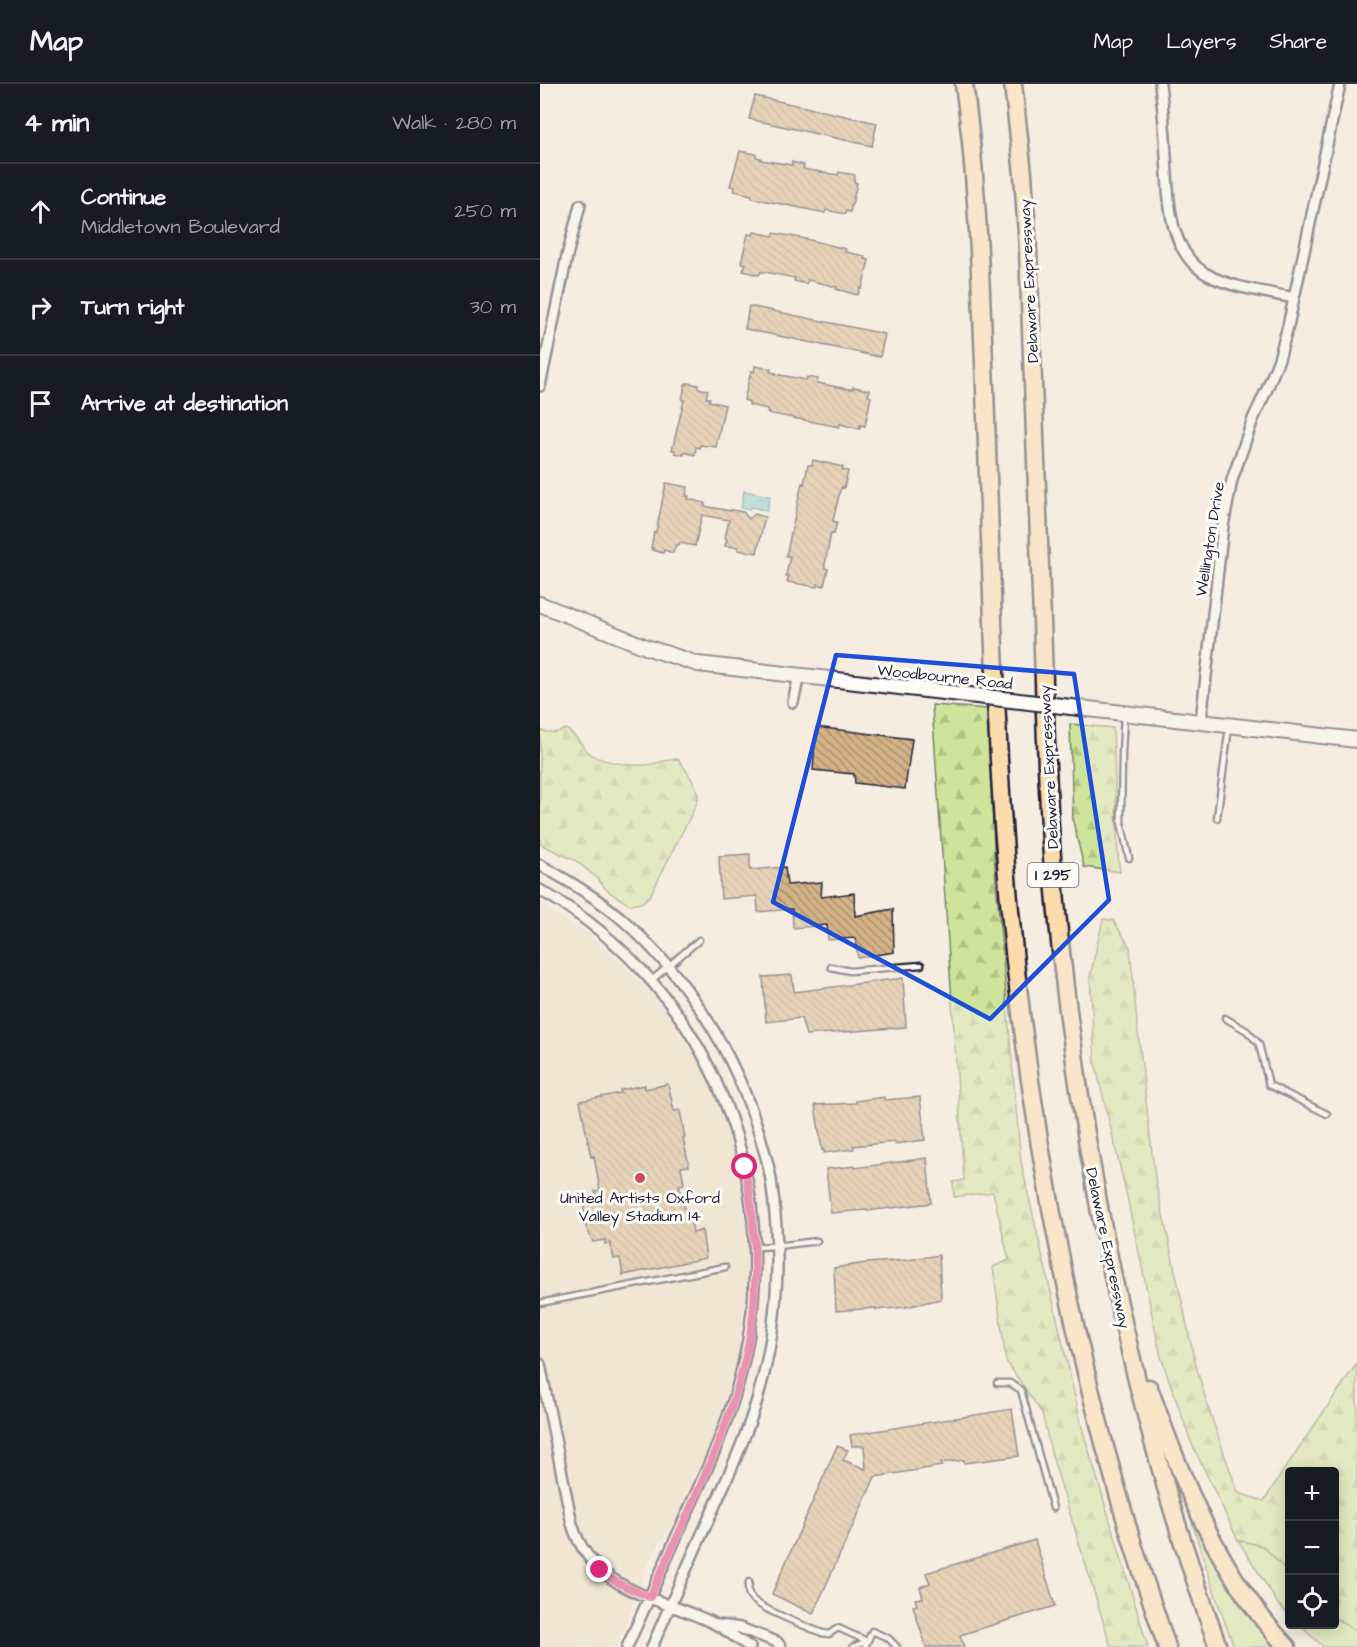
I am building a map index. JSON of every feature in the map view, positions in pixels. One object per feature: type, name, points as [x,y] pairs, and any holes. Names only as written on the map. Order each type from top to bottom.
[{"type":"highway","name":"I 295","points":[[964,84],[980,255],[999,759],[1014,960],[1022,1025],[1053,1218],[1076,1329],[1123,1512],[1167,1647]]},
{"type":"highway","name":"Delaware Expressway","points":[[1013,84],[1028,250],[1048,796],[1053,868],[1071,1035],[1099,1207],[1144,1406],[1190,1566],[1218,1647]]},
{"type":"highway","points":[[1120,1305],[1167,1436],[1200,1516],[1240,1589],[1287,1647]]},
{"type":"main road","name":"Woodbourne Road","points":[[540,604],[646,647],[698,663],[1357,740]]},
{"type":"street","points":[[1160,84],[1171,218],[1179,242],[1188,257],[1214,278],[1294,298]]},
{"type":"street","name":"Wellington Drive","points":[[1201,721],[1223,526],[1232,480],[1253,419],[1279,359],[1288,326],[1340,84]]},
{"type":"street","points":[[540,386],[580,205]]},
{"type":"street","points":[[794,702],[799,676]]},
{"type":"street","points":[[540,865],[575,885],[622,920],[668,966],[700,1007],[726,1050],[754,1118],[771,1179],[777,1246],[775,1314],[757,1399],[735,1461],[651,1647]]},
{"type":"street","points":[[540,890],[585,918],[632,959],[652,980],[696,1042],[718,1084],[732,1121],[748,1183],[755,1247],[754,1306],[730,1411],[714,1453],[627,1647]]},
{"type":"street","points":[[540,1364],[572,1524],[576,1538],[589,1559],[608,1578],[717,1625],[750,1647]]},
{"type":"street","points":[[717,1625],[740,1628],[777,1642],[781,1647]]},
{"type":"lane","points":[[1124,713],[1121,822],[1129,858]]},
{"type":"lane","points":[[1217,818],[1230,725]]},
{"type":"lane","points":[[652,980],[699,940]]},
{"type":"lane","points":[[831,967],[850,971],[921,965]]},
{"type":"lane","points":[[1225,1018],[1247,1031],[1259,1044],[1269,1085],[1327,1114]]},
{"type":"lane","points":[[755,1247],[817,1241]]},
{"type":"lane","points":[[540,1303],[725,1267]]},
{"type":"lane","points":[[997,1383],[1010,1383],[1021,1390],[1053,1508]]},
{"type":"lane","points":[[749,1582],[750,1596],[762,1607],[822,1633],[829,1634],[838,1628],[866,1644]]},
{"type":"lane","points":[[866,1644],[872,1630],[888,1638],[897,1647]]},
{"type":"lane","points":[[853,1647],[866,1644]]},
{"type":"highlighted area","points":[[836,655],[1074,674],[1109,900],[990,1019],[773,902]]},
{"type":"shaded area","points":[[540,904],[587,934],[630,972],[670,1016],[713,1084],[735,1153],[745,1220],[747,1279],[738,1355],[719,1419],[690,1495],[648,1563],[617,1647],[540,1647]]},
{"type":"green space","points":[[932,705],[988,709],[995,870],[1021,1163],[1083,1431],[1148,1647],[1111,1647],[1051,1452],[1042,1413],[1006,1361],[993,1267],[1009,1260],[993,1192],[954,1197],[953,1182],[964,1180]]},
{"type":"green space","points":[[1070,724],[1113,728],[1120,872],[1084,867],[1073,821]]},
{"type":"green space","points":[[566,729],[588,752],[603,760],[641,765],[678,759],[696,788],[698,798],[695,807],[650,896],[641,903],[630,905],[612,894],[576,861],[540,844],[540,730],[553,732]]},
{"type":"green space","points":[[1103,919],[1113,920],[1130,947],[1155,1178],[1195,1362],[1238,1493],[1264,1501],[1285,1468],[1285,1569],[1263,1546],[1238,1540],[1191,1442],[1161,1357],[1126,1192],[1095,1063],[1090,976]]},
{"type":"green space","points":[[1357,1363],[1357,1632],[1339,1621],[1339,1467],[1285,1467]]},
{"type":"green space","points":[[1184,1498],[1278,1647],[1234,1647]]},
{"type":"green space","points":[[1238,1540],[1263,1546],[1285,1569],[1285,1611],[1278,1604]]},
{"type":"green space","points":[[1339,1621],[1357,1632],[1357,1647],[1324,1647],[1304,1629],[1339,1629]]},
{"type":"water","points":[[744,491],[770,496],[767,511],[752,507],[748,510],[741,508]]},
{"type":"building","points":[[755,96],[877,123],[872,146],[749,119]]},
{"type":"building","points":[[740,151],[756,154],[756,157],[761,160],[804,165],[803,169],[838,175],[839,172],[855,175],[854,182],[857,183],[850,212],[846,211],[845,214],[826,210],[825,213],[752,198],[752,195],[734,191],[735,187],[730,186]]},
{"type":"building","points":[[754,232],[806,239],[865,256],[864,259],[869,260],[862,289],[860,288],[858,295],[808,280],[806,284],[794,281],[795,278],[765,272],[759,275],[743,271],[746,264],[741,263],[748,234],[753,235]]},
{"type":"building","points":[[749,306],[885,334],[880,357],[745,329]]},
{"type":"building","points":[[755,366],[771,369],[770,372],[775,374],[806,380],[807,377],[818,379],[817,383],[848,389],[853,389],[853,387],[870,390],[868,396],[871,397],[865,426],[860,425],[860,429],[840,424],[839,427],[767,413],[768,409],[749,405],[749,402],[744,400],[751,371],[754,372]]},
{"type":"building","points":[[687,383],[708,390],[706,398],[710,398],[709,401],[725,405],[716,447],[700,445],[700,448],[696,447],[695,455],[684,452],[684,455],[672,450]]},
{"type":"building","points":[[813,460],[843,467],[842,470],[848,471],[844,488],[842,487],[840,491],[833,521],[837,522],[834,534],[831,533],[825,564],[825,568],[828,569],[824,586],[818,584],[817,587],[787,582],[789,576],[786,576],[790,556],[786,556],[802,483],[804,484],[808,465],[812,465]]},
{"type":"building","points":[[666,483],[688,487],[686,496],[689,496],[688,499],[705,503],[704,506],[743,512],[749,519],[755,514],[765,517],[757,553],[738,550],[738,547],[725,546],[729,520],[702,515],[695,546],[680,543],[676,545],[673,553],[652,550]]},
{"type":"building","points":[[816,727],[912,739],[905,789],[855,783],[854,774],[813,770]]},
{"type":"building","points":[[750,854],[750,870],[785,867],[787,885],[822,882],[821,897],[854,893],[855,916],[893,909],[894,952],[858,958],[855,938],[828,940],[827,925],[793,928],[792,909],[758,912],[757,896],[721,899],[719,856]]},
{"type":"building","points":[[792,975],[794,992],[903,978],[906,1027],[806,1035],[801,1018],[766,1022],[763,977]]},
{"type":"building","name":"United Artists Oxford Valley Stadium 14","points":[[668,1084],[674,1111],[680,1110],[689,1166],[681,1167],[684,1184],[679,1185],[686,1217],[690,1216],[693,1233],[702,1230],[706,1258],[623,1275],[620,1258],[614,1259],[610,1243],[605,1244],[605,1240],[593,1242],[586,1227],[584,1200],[587,1199],[586,1197],[596,1195],[595,1191],[600,1190],[580,1101],[621,1093],[620,1090],[645,1085],[645,1089]]},
{"type":"building","points":[[884,1097],[884,1100],[920,1097],[925,1140],[853,1146],[854,1149],[824,1153],[815,1105],[856,1103],[856,1101]]},
{"type":"building","points":[[927,1158],[931,1203],[831,1213],[826,1169],[855,1166],[855,1168]]},
{"type":"building","points":[[939,1255],[941,1299],[906,1307],[836,1311],[834,1268]]},
{"type":"building","points":[[1012,1409],[1019,1456],[964,1463],[964,1460],[941,1463],[942,1466],[875,1477],[813,1614],[772,1594],[837,1446],[848,1450],[843,1460],[866,1469],[864,1446],[852,1446],[850,1435]]},
{"type":"building","points":[[1035,1540],[1055,1606],[960,1635],[964,1647],[926,1647],[913,1606],[917,1605],[915,1599],[923,1598],[920,1587],[930,1583],[926,1573]]},
{"type":"place","name":"United Artists Oxford Valley Stadium 14","points":[[640,1178]]},
{"type":"route","points":[[600,1570],[608,1578],[650,1597],[714,1453],[730,1411],[739,1383],[754,1306],[755,1231],[745,1167]]}]
